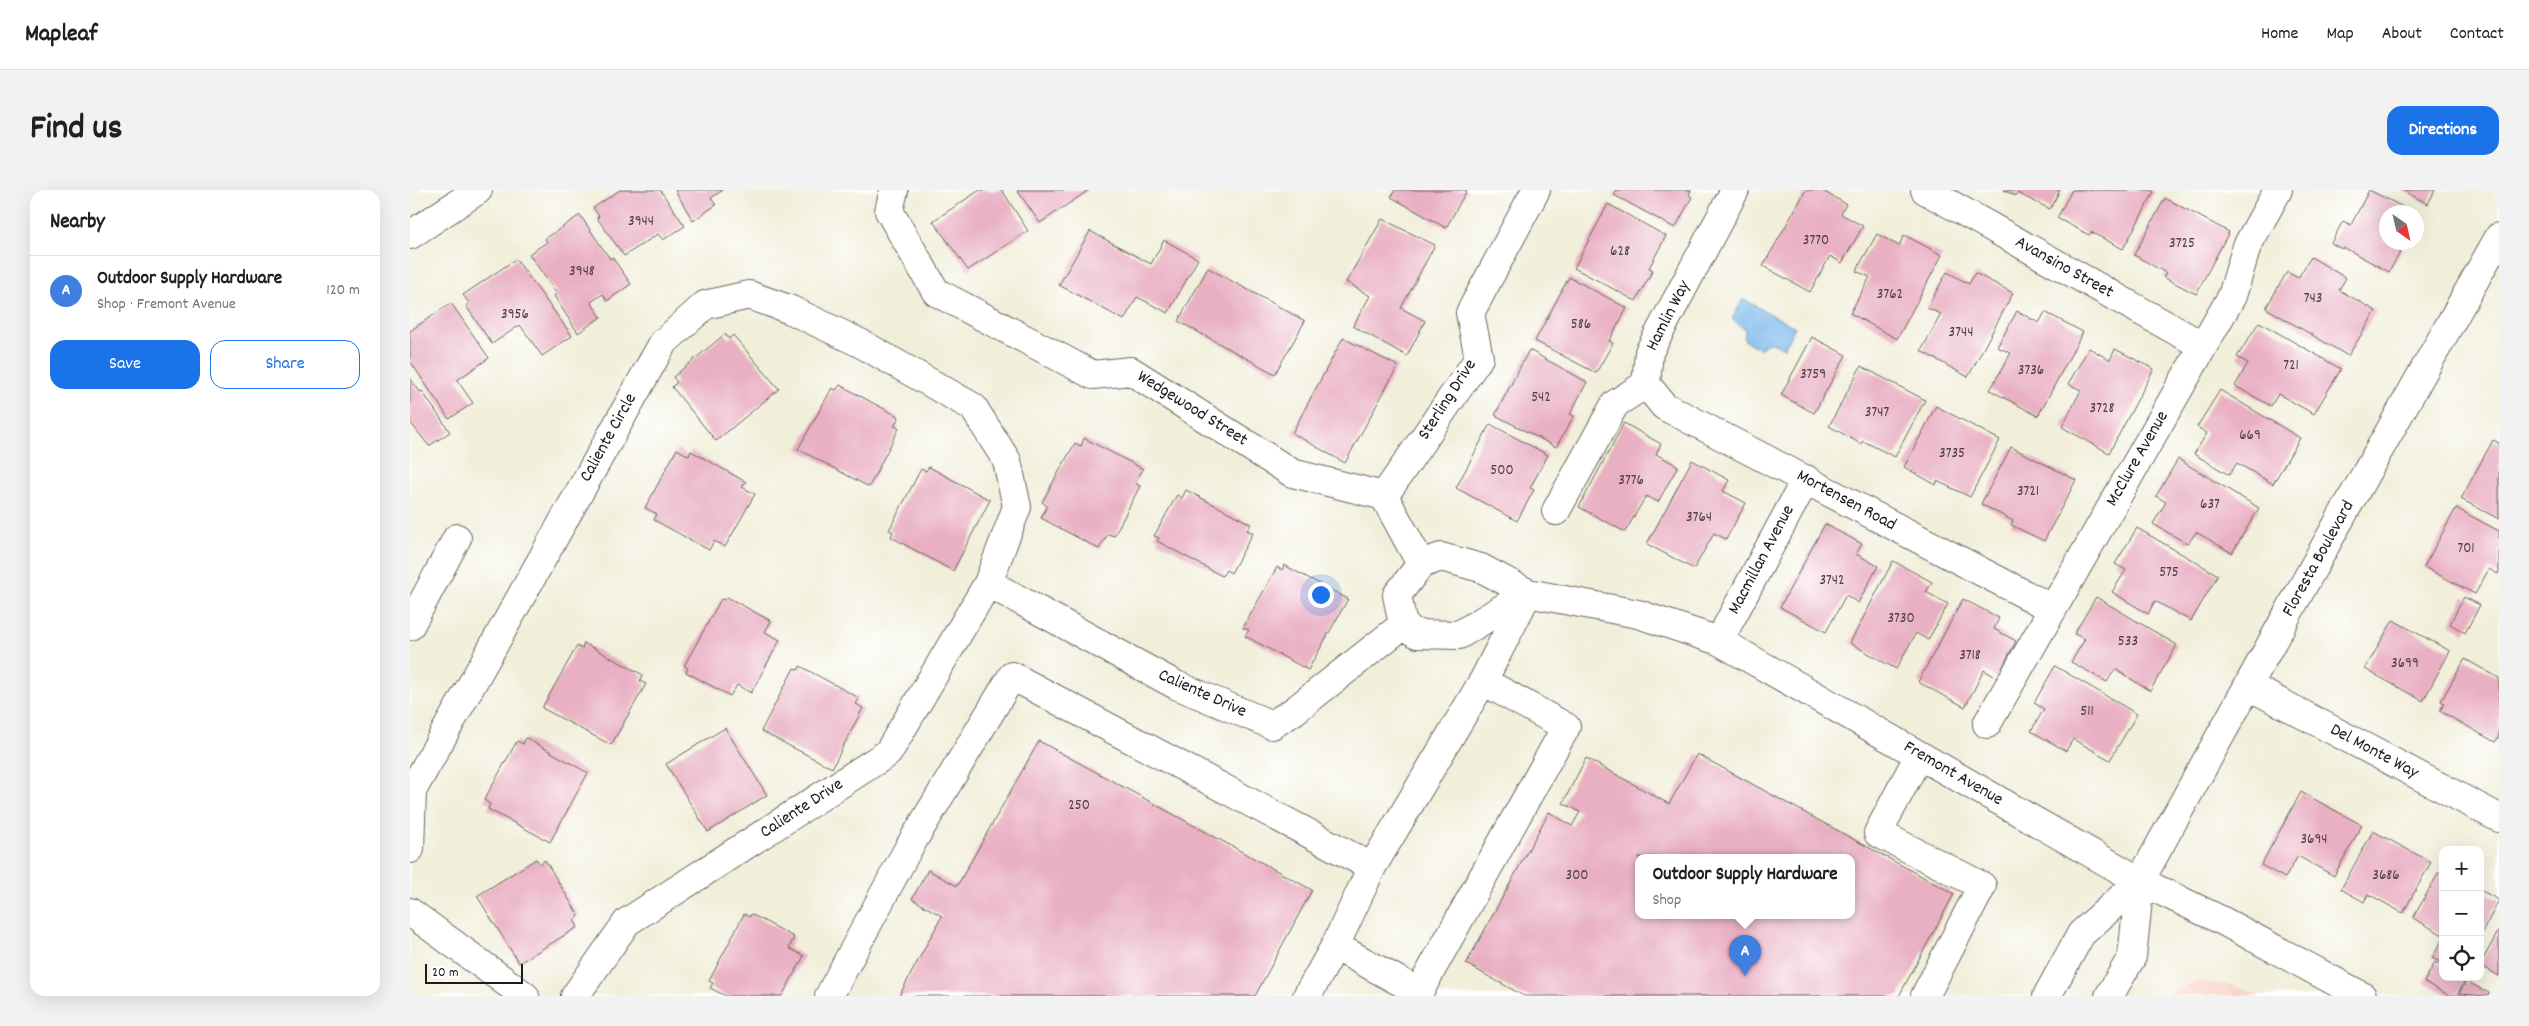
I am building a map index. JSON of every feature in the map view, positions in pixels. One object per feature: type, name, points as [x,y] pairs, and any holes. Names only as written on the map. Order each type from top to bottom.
[{"type":"street","points":[[410,235],[478,190]]},
{"type":"street","name":"Sterling Drive","points":[[1384,496],[1479,358],[1470,313],[1536,190]]},
{"type":"street","name":"Hamlin Way","points":[[1646,384],[1649,352],[1735,190]]},
{"type":"street","name":"Avansino Street","points":[[1925,190],[2203,346]]},
{"type":"street","name":"McClure Avenue","points":[[1986,724],[2232,296],[2247,246],[2278,190]]},
{"type":"street","name":"Wedgewood Street","points":[[892,200],[936,292],[1093,375],[1131,371],[1292,473],[1384,496]]},
{"type":"street","name":"Floresta Boulevard","points":[[2047,996],[2081,934],[2140,882],[2334,530],[2499,237]]},
{"type":"street","name":"Caliente Circle","points":[[410,849],[412,791],[663,343],[705,305],[749,295],[791,310],[860,343],[973,407]]},
{"type":"street","points":[[1556,511],[1615,404],[1646,384]]},
{"type":"street","name":"Mortensen Road","points":[[1646,384],[1664,406],[2053,609]]},
{"type":"street","name":"Caliente Drive","points":[[574,996],[627,922],[888,753],[988,584],[1017,507],[1007,461],[973,407]]},
{"type":"street","name":"Macmillan Avenue","points":[[1719,640],[1806,480]]},
{"type":"street","points":[[1384,496],[1421,564],[1397,595],[1403,625],[1417,634],[1459,635],[1528,594]]},
{"type":"street","points":[[410,626],[457,538]]},
{"type":"street","name":"Fremont Avenue","points":[[1421,564],[1441,556],[1481,568],[1528,594],[1638,614],[1719,640],[2140,882],[2216,917],[2362,996]]},
{"type":"street","name":"Caliente Drive","points":[[988,584],[1176,685],[1272,724],[1294,711],[1403,625]]},
{"type":"street","points":[[1307,996],[1334,946],[1372,867],[1483,681],[1528,594]]},
{"type":"street","points":[[829,996],[908,849],[1012,676],[1372,867]]},
{"type":"street","points":[[1334,946],[1422,994],[1566,727],[1483,681]]},
{"type":"street","name":"Del Monte Way","points":[[2249,686],[2499,818]]},
{"type":"street","points":[[1919,755],[1878,833],[1982,886],[1925,996]]},
{"type":"street","name":"Floresta Boulevard","points":[[2109,996],[2132,957],[2140,882]]},
{"type":"street","points":[[410,912],[525,996]]},
{"type":"shaded area","points":[[2196,982],[2233,985],[2260,996],[2169,996],[2173,991]]},
{"type":"water","points":[[1743,299],[1795,327],[1784,348],[1769,342],[1760,349],[1744,340],[1745,329],[1732,319]]},
{"type":"building","points":[[620,190],[660,190],[685,226],[663,240],[658,234],[624,256],[597,218],[599,216],[593,208]]},
{"type":"building","points":[[675,190],[723,190],[711,198],[716,205],[693,221]]},
{"type":"building","points":[[980,190],[1002,190],[1028,231],[968,270],[933,221]]},
{"type":"building","points":[[1017,190],[1089,190],[1040,223]]},
{"type":"building","points":[[1395,190],[1467,190],[1446,228],[1391,197]]},
{"type":"building","points":[[1617,190],[1691,190],[1689,195],[1692,197],[1675,228],[1614,195]]},
{"type":"building","points":[[1806,190],[1821,190],[1846,204],[1841,214],[1863,226],[1842,263],[1830,256],[1810,292],[1763,266]]},
{"type":"building","points":[[2004,190],[2060,190],[2050,209],[2017,193],[2016,196]]},
{"type":"building","points":[[2072,190],[2151,190],[2154,192],[2123,249],[2091,232],[2089,235],[2057,218]]},
{"type":"building","points":[[2369,190],[2399,205],[2379,205],[2379,250],[2401,250],[2389,272],[2343,247],[2342,249],[2331,243],[2343,221],[2351,225]]},
{"type":"building","points":[[2402,190],[2435,190],[2428,204]]},
{"type":"building","points":[[2165,198],[2229,232],[2196,294],[2163,277],[2166,273],[2134,255]]},
{"type":"building","points":[[1608,204],[1666,236],[1649,268],[1653,270],[1636,301],[1574,268]]},
{"type":"building","points":[[580,215],[610,259],[612,257],[631,284],[607,301],[603,294],[591,302],[601,317],[578,333],[554,296],[557,294],[529,254],[547,242],[545,239]]},
{"type":"building","points":[[1382,219],[1435,245],[1401,308],[1425,321],[1407,356],[1353,326],[1370,296],[1346,282]]},
{"type":"building","points":[[1090,231],[1151,264],[1164,240],[1198,259],[1168,313],[1137,297],[1124,320],[1059,285]]},
{"type":"building","points":[[1877,234],[1899,246],[1904,235],[1942,255],[1897,339],[1850,313],[1870,277],[1856,271]]},
{"type":"building","points":[[2311,257],[2346,278],[2339,290],[2376,311],[2348,356],[2266,308],[2287,272],[2298,278]]},
{"type":"building","points":[[516,259],[572,336],[542,356],[520,325],[492,344],[466,306],[469,303],[463,295]]},
{"type":"building","points":[[1208,268],[1305,321],[1275,374],[1178,321]]},
{"type":"building","points":[[1947,272],[1969,284],[1975,273],[2013,293],[1968,377],[1921,351],[1941,314],[1927,308]]},
{"type":"building","points":[[1569,277],[1627,308],[1609,341],[1613,343],[1596,373],[1535,341]]},
{"type":"building","points":[[451,303],[489,358],[457,380],[473,403],[449,419],[410,361],[410,331]]},
{"type":"building","points":[[2017,311],[2039,323],[2045,312],[2083,332],[2038,416],[1990,390],[2011,353],[1997,347]]},
{"type":"building","points":[[2259,322],[2341,369],[2314,414],[2278,394],[2271,406],[2235,386],[2248,363],[2237,357]]},
{"type":"building","points":[[725,334],[729,339],[733,335],[779,389],[716,441],[672,387],[677,382],[673,377]]},
{"type":"building","points":[[1812,337],[1846,355],[1814,413],[1781,395]]},
{"type":"building","points":[[1343,338],[1398,366],[1345,463],[1292,433]]},
{"type":"building","points":[[2089,348],[2110,360],[2115,349],[2154,369],[2109,453],[2062,427],[2081,390],[2068,384]]},
{"type":"building","points":[[1529,350],[1587,382],[1570,414],[1574,416],[1556,447],[1495,415]]},
{"type":"building","points":[[1861,366],[1925,400],[1895,457],[1863,441],[1861,444],[1829,426]]},
{"type":"building","points":[[410,378],[420,392],[422,391],[450,432],[429,446],[410,422]]},
{"type":"building","points":[[840,385],[899,417],[894,426],[899,428],[869,487],[798,449],[832,388],[836,390]]},
{"type":"building","points":[[2220,390],[2300,438],[2273,484],[2237,463],[2229,475],[2194,454],[2207,433],[2197,427]]},
{"type":"building","points":[[1936,406],[2000,440],[1970,497],[1937,481],[1936,485],[1904,467]]},
{"type":"building","points":[[1624,423],[1661,444],[1656,454],[1678,466],[1658,502],[1646,496],[1625,532],[1579,507]]},
{"type":"building","points":[[1490,424],[1548,455],[1530,488],[1534,490],[1517,521],[1456,488]]},
{"type":"building","points":[[1084,438],[1143,469],[1135,483],[1140,486],[1114,536],[1108,534],[1099,549],[1041,518],[1047,506],[1042,502],[1075,443],[1081,446]]},
{"type":"building","points":[[2493,440],[2499,443],[2499,519],[2461,499]]},
{"type":"building","points":[[2011,447],[2076,480],[2044,541],[2011,525],[2013,521],[1981,504]]},
{"type":"building","points":[[677,449],[689,456],[691,451],[746,482],[742,487],[755,494],[725,547],[714,541],[709,550],[654,520],[657,514],[645,508]]},
{"type":"building","points":[[2178,459],[2259,508],[2232,553],[2196,532],[2188,544],[2153,524],[2166,502],[2156,496]]},
{"type":"building","points":[[1692,460],[1729,480],[1723,491],[1746,503],[1726,539],[1714,533],[1694,569],[1647,544]]},
{"type":"building","points":[[929,467],[990,500],[953,571],[891,537],[893,532],[889,530],[921,469],[926,471]]},
{"type":"building","points":[[1186,490],[1251,524],[1247,530],[1253,533],[1231,573],[1226,570],[1222,576],[1157,541],[1159,538],[1154,536],[1177,495],[1182,498]]},
{"type":"building","points":[[2456,508],[2499,531],[2498,574],[2489,569],[2475,594],[2424,567]]},
{"type":"building","points":[[1825,524],[1862,544],[1856,554],[1878,566],[1858,603],[1846,595],[1826,632],[1780,607]]},
{"type":"building","points":[[2137,528],[2218,575],[2191,621],[2155,601],[2148,614],[2112,592],[2126,570],[2115,564]]},
{"type":"building","points":[[1893,561],[1932,582],[1926,592],[1948,604],[1928,640],[1916,633],[1896,669],[1850,643]]},
{"type":"building","points":[[1284,565],[1348,599],[1308,670],[1245,636],[1249,630],[1243,628],[1277,567],[1282,570]]},
{"type":"building","points":[[727,597],[771,621],[765,632],[780,640],[751,693],[737,685],[730,696],[686,672],[688,668],[684,666],[721,599],[724,600]]},
{"type":"building","points":[[2096,597],[2177,645],[2150,691],[2115,669],[2107,682],[2071,662],[2085,639],[2074,634]]},
{"type":"building","points":[[2464,597],[2480,605],[2465,633],[2450,624]]},
{"type":"building","points":[[1963,599],[1999,618],[1994,629],[2016,641],[1997,678],[1984,670],[1965,707],[1918,682]]},
{"type":"building","points":[[2393,620],[2450,651],[2423,701],[2365,669]]},
{"type":"building","points":[[584,643],[643,675],[640,681],[646,684],[611,745],[542,708],[577,646],[582,649]]},
{"type":"building","points":[[2465,659],[2499,678],[2499,736],[2495,742],[2440,711],[2444,703],[2441,701]]},
{"type":"building","points":[[800,666],[859,698],[856,704],[863,708],[832,768],[761,731],[794,668],[799,670]]},
{"type":"building","points":[[2055,666],[2137,714],[2110,760],[2073,739],[2066,751],[2031,731],[2044,709],[2034,703]]},
{"type":"building","points":[[725,728],[767,795],[708,832],[666,764]]},
{"type":"building","points":[[526,738],[588,773],[550,842],[488,809],[490,804],[484,800],[517,741],[523,744]]},
{"type":"building","points":[[1039,741],[1312,890],[1255,996],[899,996],[942,916],[912,899],[928,870],[957,886]]},
{"type":"building","points":[[1697,754],[1954,894],[1899,996],[1524,996],[1466,964],[1549,812],[1572,826],[1580,812],[1563,803],[1586,758],[1669,804]]},
{"type":"building","points":[[2301,792],[2362,825],[2334,876],[2298,856],[2285,878],[2261,865]]},
{"type":"building","points":[[2373,831],[2431,862],[2403,913],[2368,894],[2364,902],[2341,889]]},
{"type":"building","points":[[536,859],[540,864],[545,860],[579,916],[574,920],[578,927],[519,963],[477,896]]},
{"type":"building","points":[[2439,872],[2439,933],[2413,918]]},
{"type":"building","points":[[2484,892],[2499,900],[2484,929]]},
{"type":"building","points":[[744,914],[750,917],[751,914],[794,937],[789,948],[804,956],[782,996],[726,996],[710,988],[713,983],[709,981]]},
{"type":"building","points":[[2499,930],[2499,976],[2484,967],[2484,958]]},
{"type":"building","points":[[2439,946],[2439,961],[2432,958]]},
{"type":"building","points":[[2435,962],[2439,964],[2439,981],[2465,981],[2456,996],[2450,996],[2424,982]]},
{"type":"building","points":[[2466,981],[2489,993],[2488,996],[2459,994]]},
{"type":"place","name":"Outdoor Supply Hardware","points":[[1745,976]]}]
